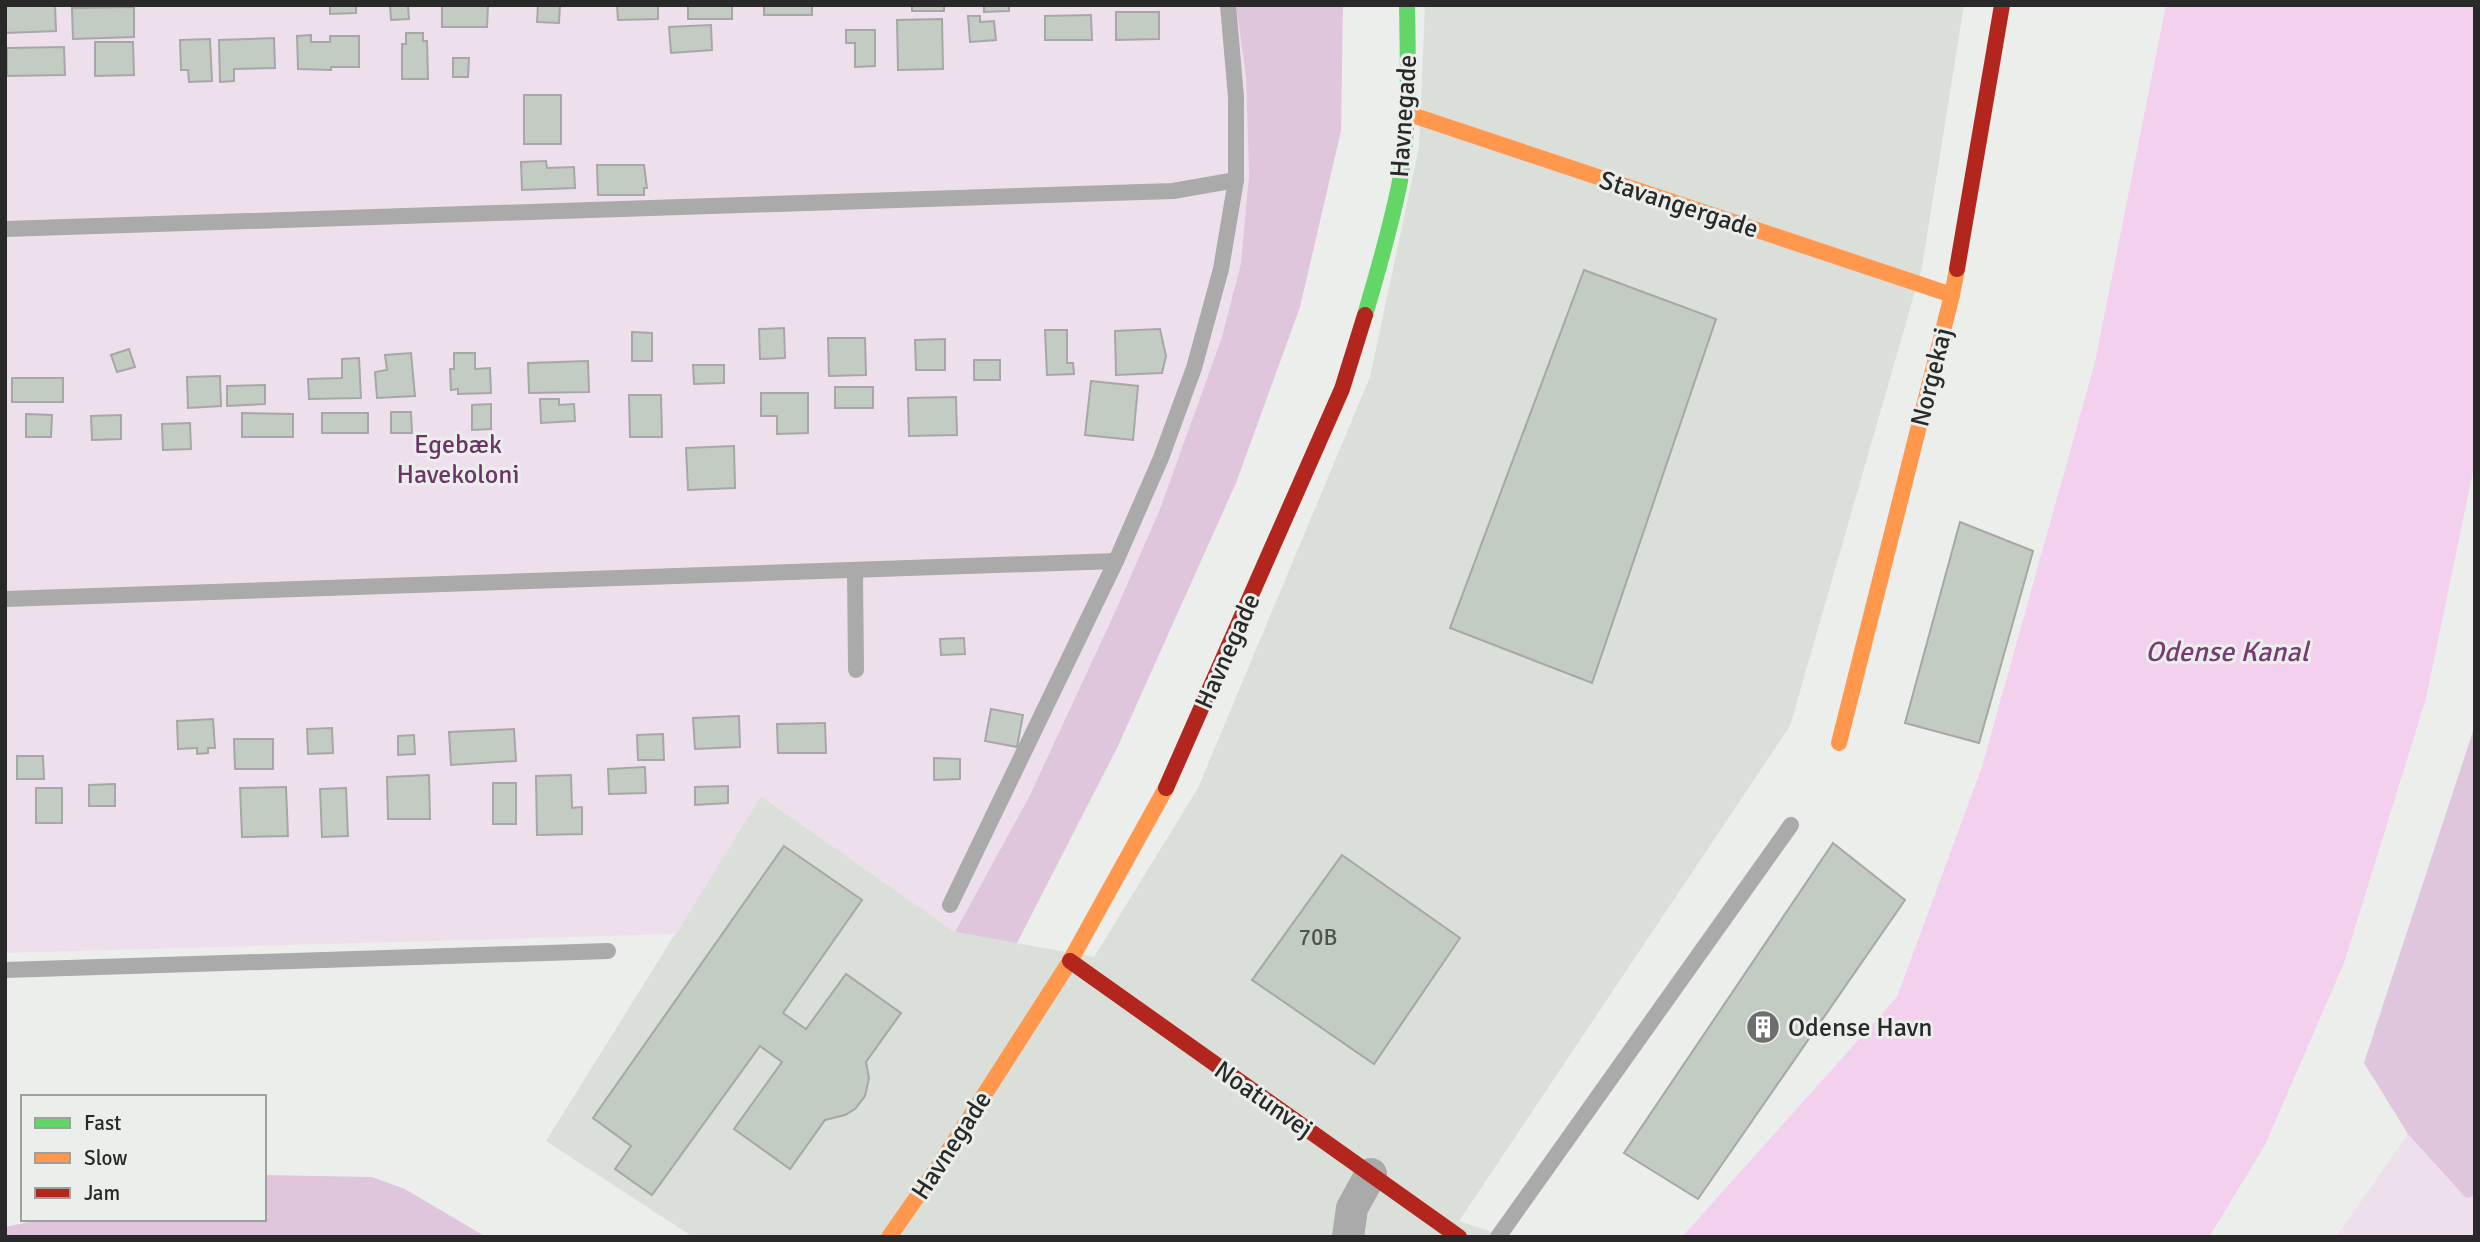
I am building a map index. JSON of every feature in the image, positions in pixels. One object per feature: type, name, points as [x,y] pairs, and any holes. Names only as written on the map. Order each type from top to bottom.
[{"type":"street","name":"Havnegade","points":[[890,1237],[1070,961],[1171,779],[1342,389],[1381,262],[1400,179],[1409,88],[1407,5]]},
{"type":"street","name":"Norgekaj","points":[[1839,743],[1952,295],[2002,5]]},
{"type":"street","name":"Stavangergade","points":[[1406,113],[1952,295]]},
{"type":"street","name":"Noatunvej","points":[[1070,961],[1459,1237]]},
{"type":"street","points":[[1348,1237],[1352,1208],[1371,1174]]},
{"type":"lane","points":[[950,905],[1116,561],[1161,458],[1194,368],[1221,270],[1236,180],[1236,97],[1228,5]]},
{"type":"lane","points":[[5,229],[1173,191],[1236,180]]},
{"type":"lane","points":[[5,598],[1116,561]]},
{"type":"lane","points":[[855,570],[856,670]]},
{"type":"lane","points":[[1498,1237],[1791,825]]},
{"type":"lane","points":[[5,970],[608,951]]},
{"type":"shaded area","points":[[1236,5],[1343,5],[1341,131],[1300,307],[1236,483],[1118,746],[1017,943],[955,932],[1029,797],[1115,612],[1160,509],[1222,337],[1241,263],[1249,175],[1246,77]]},
{"type":"shaded area","points":[[1425,5],[1964,5],[1922,267],[1790,726],[1459,1221],[1507,1237],[693,1237],[546,1141],[761,796],[955,932],[1094,957],[1198,788],[1370,377],[1419,147]]},
{"type":"shaded area","points":[[2475,725],[2475,1196],[2466,1198],[2408,1134],[2364,1063]]},
{"type":"shaded area","points":[[266,1175],[372,1177],[405,1189],[486,1237],[5,1237],[5,1227],[34,1221],[266,1221]]},
{"type":"green space","name":"Egebæk Havekoloni","points":[[5,5],[1236,5],[1246,77],[1249,175],[1241,263],[1222,337],[1160,509],[1115,612],[1029,797],[955,932],[761,796],[676,934],[5,953]]},
{"type":"green space","points":[[2408,1134],[2466,1198],[2475,1196],[2475,1237],[2336,1237]]},
{"type":"water","name":"Odense Kanal","points":[[2166,5],[2475,5],[2475,462],[2426,698],[2344,963],[2265,1145],[2209,1237],[1682,1237],[1897,997],[1982,767],[2095,362]]},
{"type":"building","points":[[5,5],[55,5],[56,31],[5,33]]},
{"type":"building","points":[[330,5],[356,5],[356,13],[330,14]]},
{"type":"building","points":[[390,5],[408,5],[409,19],[391,20]]},
{"type":"building","points":[[442,5],[488,5],[487,27],[442,27]]},
{"type":"building","points":[[538,5],[560,5],[559,23],[537,22]]},
{"type":"building","points":[[617,5],[658,5],[658,19],[618,20]]},
{"type":"building","points":[[688,5],[732,5],[732,19],[688,19]]},
{"type":"building","points":[[764,5],[812,5],[812,15],[764,15]]},
{"type":"building","points":[[912,5],[944,5],[944,11],[912,11]]},
{"type":"building","points":[[984,5],[1009,5],[1009,11],[984,12]]},
{"type":"building","points":[[134,7],[134,37],[73,39],[72,8]]},
{"type":"building","points":[[1116,12],[1159,12],[1159,39],[1116,40]]},
{"type":"building","points":[[1091,15],[1092,40],[1045,40],[1045,16]]},
{"type":"building","points":[[968,16],[980,16],[980,22],[994,21],[996,40],[970,42]]},
{"type":"building","points":[[942,19],[943,69],[898,70],[897,20]]},
{"type":"building","points":[[711,25],[712,50],[671,53],[669,27]]},
{"type":"building","points":[[846,30],[875,30],[875,66],[855,67],[855,43],[846,43]]},
{"type":"building","points":[[406,33],[423,33],[423,41],[427,41],[428,79],[402,79],[402,44],[406,44]]},
{"type":"building","points":[[311,35],[311,42],[330,42],[330,36],[359,36],[359,67],[298,69],[297,36]]},
{"type":"building","points":[[274,38],[275,68],[234,69],[234,81],[220,82],[219,40]]},
{"type":"building","points":[[210,39],[212,81],[189,82],[188,70],[181,70],[180,40]]},
{"type":"building","points":[[95,42],[133,42],[134,75],[95,76]]},
{"type":"building","points":[[64,47],[65,75],[7,76],[7,48]]},
{"type":"building","points":[[453,58],[469,58],[468,77],[453,77]]},
{"type":"building","points":[[524,95],[561,95],[561,144],[524,144]]},
{"type":"building","points":[[546,161],[547,168],[574,167],[575,188],[522,190],[521,162]]},
{"type":"building","points":[[597,165],[644,165],[647,188],[644,188],[644,195],[598,195]]},
{"type":"building","points":[[1584,270],[1716,319],[1592,683],[1450,628]]},
{"type":"building","points":[[784,328],[785,358],[760,359],[759,329]]},
{"type":"building","points":[[1160,329],[1166,356],[1162,373],[1116,375],[1115,331]]},
{"type":"building","points":[[1045,330],[1067,330],[1067,363],[1073,363],[1074,374],[1047,375]]},
{"type":"building","points":[[632,332],[652,333],[652,361],[632,361]]},
{"type":"building","points":[[828,338],[865,338],[866,375],[829,376]]},
{"type":"building","points":[[945,339],[945,370],[916,370],[915,340]]},
{"type":"building","points":[[129,349],[135,367],[117,372],[111,355]]},
{"type":"building","points":[[411,353],[415,396],[377,398],[375,372],[387,370],[385,355]]},
{"type":"building","points":[[454,353],[475,353],[475,369],[490,368],[491,393],[458,394],[458,389],[451,390],[450,369],[454,369]]},
{"type":"building","points":[[359,358],[361,398],[309,399],[308,379],[342,378],[342,359]]},
{"type":"building","points":[[974,360],[1000,360],[1000,380],[974,380]]},
{"type":"building","points":[[588,361],[589,392],[529,393],[528,363]]},
{"type":"building","points":[[693,365],[724,365],[724,383],[694,384]]},
{"type":"building","points":[[220,376],[221,406],[188,408],[187,377]]},
{"type":"building","points":[[12,378],[63,378],[63,402],[12,402]]},
{"type":"building","points":[[1091,381],[1138,386],[1133,440],[1085,435]]},
{"type":"building","points":[[265,385],[265,404],[227,406],[227,386]]},
{"type":"building","points":[[835,387],[873,387],[873,408],[835,408]]},
{"type":"building","points":[[761,393],[808,393],[808,433],[777,434],[777,416],[761,416]]},
{"type":"building","points":[[629,395],[661,395],[662,437],[630,437]]},
{"type":"building","points":[[956,397],[957,435],[909,436],[908,398]]},
{"type":"building","points":[[540,399],[559,399],[559,405],[574,404],[575,421],[541,423]]},
{"type":"building","points":[[491,404],[491,429],[472,430],[472,405]]},
{"type":"building","points":[[391,412],[411,412],[412,433],[391,433]]},
{"type":"building","points":[[242,413],[293,414],[293,437],[242,437]]},
{"type":"building","points":[[322,413],[368,413],[368,433],[322,433]]},
{"type":"building","points":[[26,414],[52,415],[51,437],[26,437]]},
{"type":"building","points":[[121,415],[121,439],[92,440],[91,416]]},
{"type":"building","points":[[190,423],[191,449],[163,450],[162,424]]},
{"type":"building","points":[[734,446],[735,488],[688,490],[686,448]]},
{"type":"building","points":[[1960,522],[2033,551],[1979,743],[1905,723]]},
{"type":"building","points":[[964,638],[965,654],[941,655],[940,639]]},
{"type":"building","points":[[991,709],[1023,715],[1017,747],[985,741]]},
{"type":"building","points":[[739,716],[740,747],[695,749],[693,718]]},
{"type":"building","points":[[213,719],[215,748],[208,748],[208,753],[197,754],[197,748],[178,749],[177,721]]},
{"type":"building","points":[[825,723],[826,753],[778,753],[777,724]]},
{"type":"building","points":[[332,728],[333,753],[308,754],[307,729]]},
{"type":"building","points":[[514,729],[516,761],[451,765],[449,732]]},
{"type":"building","points":[[663,734],[664,760],[638,760],[637,735]]},
{"type":"building","points":[[414,735],[415,754],[398,755],[398,736]]},
{"type":"building","points":[[234,739],[273,739],[273,769],[235,769]]},
{"type":"building","points":[[17,756],[43,756],[44,779],[17,779]]},
{"type":"building","points":[[934,758],[960,759],[960,779],[934,780]]},
{"type":"building","points":[[645,767],[646,793],[609,794],[608,769]]},
{"type":"building","points":[[429,775],[430,819],[388,819],[387,777]]},
{"type":"building","points":[[571,775],[572,808],[582,807],[582,834],[537,835],[536,776]]},
{"type":"building","points":[[493,783],[516,783],[516,824],[493,824]]},
{"type":"building","points":[[115,784],[115,806],[89,806],[89,785]]},
{"type":"building","points":[[728,786],[728,803],[695,805],[695,787]]},
{"type":"building","points":[[286,787],[288,836],[242,837],[240,788]]},
{"type":"building","points":[[36,788],[62,788],[62,823],[36,823]]},
{"type":"building","points":[[346,788],[348,836],[322,837],[320,789]]},
{"type":"building","name":"Odense Havn","points":[[1833,843],[1905,900],[1698,1199],[1624,1153]]},
{"type":"building","points":[[784,846],[862,900],[783,1013],[806,1029],[846,974],[901,1013],[866,1062],[869,1078],[865,1096],[855,1109],[845,1115],[825,1120],[790,1169],[734,1129],[782,1062],[760,1046],[652,1195],[615,1169],[631,1146],[593,1118]]},
{"type":"building","points":[[1342,855],[1460,938],[1374,1064],[1252,980]]},
{"type":"traffic: fast","points":[[1365,315],[1393,215],[1403,159],[1408,93],[1407,5]]},
{"type":"traffic: slow","points":[[1406,113],[1952,295]]},
{"type":"traffic: slow","points":[[1839,743],[1957,269]]},
{"type":"traffic: slow","points":[[889,1237],[938,1167],[1070,961],[1166,788]]},
{"type":"traffic: jam","points":[[1957,269],[2002,5]]},
{"type":"traffic: jam","points":[[1166,788],[1342,389],[1365,315]]},
{"type":"traffic: jam","points":[[1070,961],[1459,1237]]},
{"type":"place","name":"Odense Havn","points":[[1763,1027]]}]
